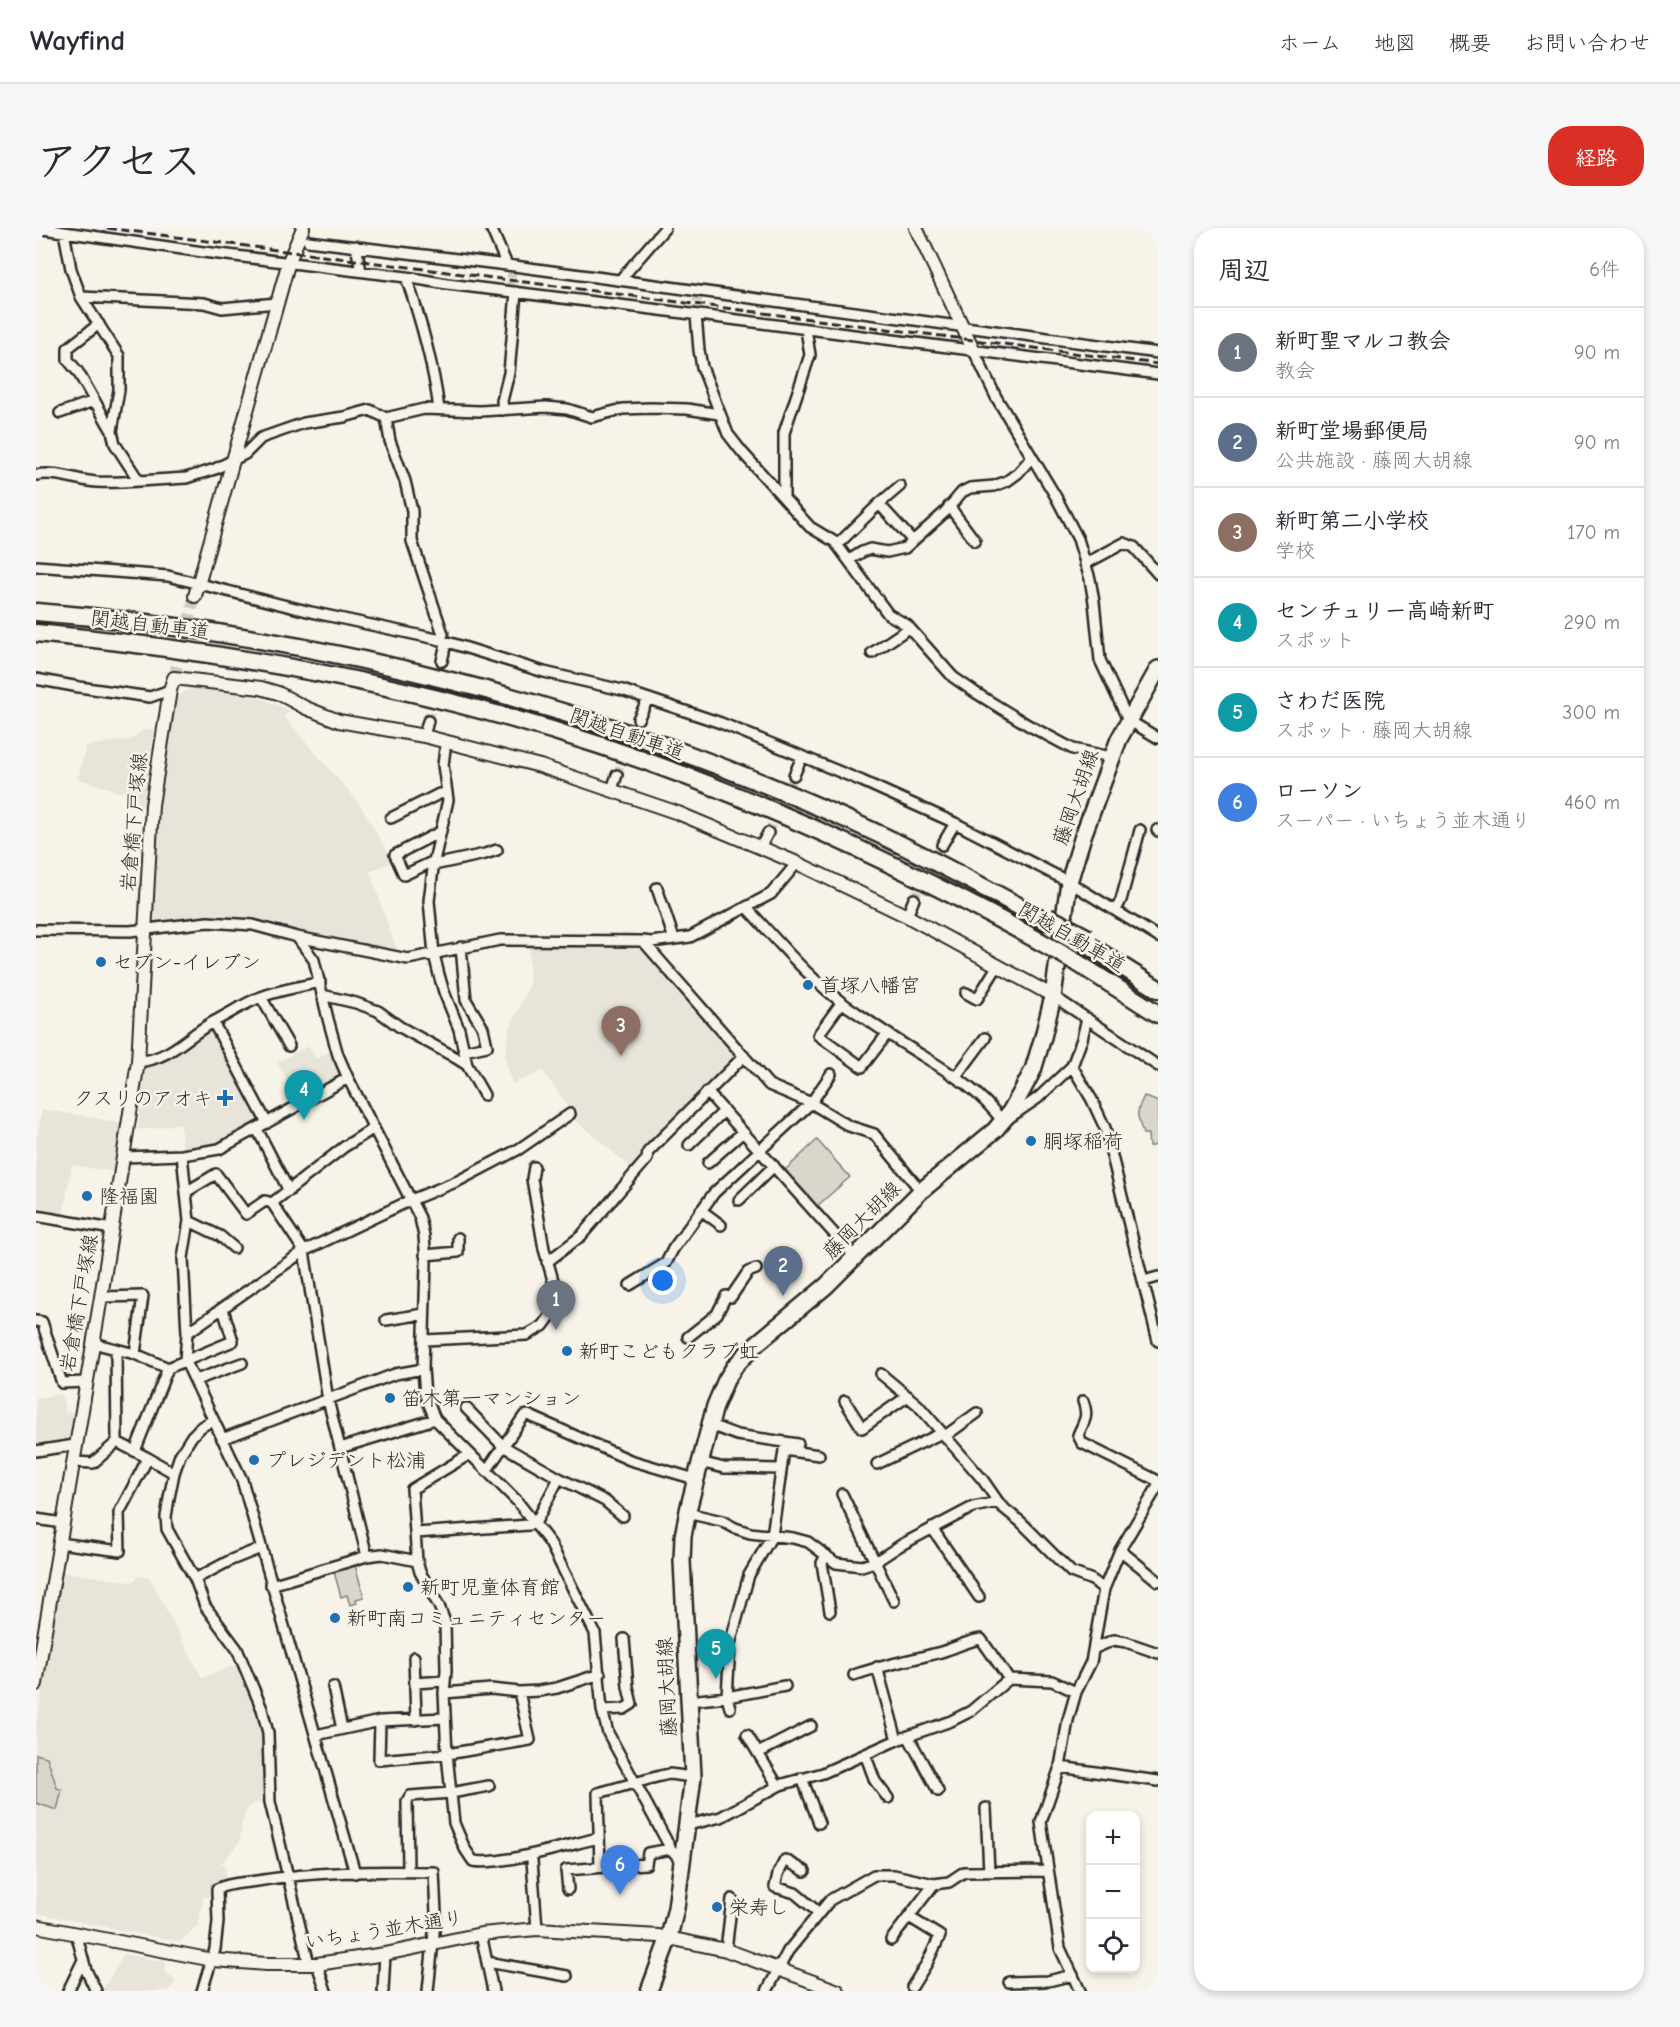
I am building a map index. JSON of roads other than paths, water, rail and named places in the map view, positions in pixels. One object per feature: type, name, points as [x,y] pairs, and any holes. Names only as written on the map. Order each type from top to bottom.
[{"type":"highway","name":"関越自動車道","points":[[36,612],[143,623],[278,644],[394,668],[537,705],[606,726],[742,776],[884,837],[1047,919],[1086,941],[1158,989]]},
{"type":"highway","name":"関越自動車道","points":[[36,633],[166,647],[264,662],[460,705],[586,741],[662,767],[799,822],[947,891],[1076,962],[1158,1014]]},
{"type":"highway","points":[[1086,941],[1158,980]]},
{"type":"main road","name":"藤岡大胡線","points":[[650,1991],[669,1937],[676,1908],[693,1777],[682,1561],[683,1536],[695,1479],[723,1388],[735,1366],[754,1345],[826,1286],[921,1191],[1003,1122],[1022,1091],[1036,1061],[1053,996],[1069,882],[1083,836],[1128,720],[1158,669]]},
{"type":"street","points":[[36,228],[447,284],[1158,374]]},
{"type":"street","points":[[196,591],[289,261],[303,228]]},
{"type":"street","points":[[491,228],[507,265]]},
{"type":"street","points":[[620,280],[665,228]]},
{"type":"street","points":[[916,228],[996,397],[1075,533],[1094,602],[1100,660],[1128,720],[1158,738]]},
{"type":"street","points":[[64,232],[71,268],[81,297],[120,356],[112,431]]},
{"type":"street","points":[[308,241],[963,325],[1158,353]]},
{"type":"street","points":[[356,246],[361,271]]},
{"type":"street","points":[[406,277],[434,369],[439,409]]},
{"type":"street","points":[[503,410],[502,401],[509,374],[516,292]]},
{"type":"street","points":[[81,297],[204,303],[222,308],[277,303]]},
{"type":"street","points":[[696,315],[702,367],[728,434],[810,527],[837,545],[888,614],[909,628],[953,677],[976,693],[1073,749],[1112,757]]},
{"type":"street","points":[[99,324],[68,348],[68,360],[78,372],[112,431],[115,444],[139,481]]},
{"type":"street","points":[[784,497],[784,433],[810,356],[806,329]]},
{"type":"street","points":[[60,413],[94,400]]},
{"type":"street","points":[[36,475],[63,474],[98,482],[186,478],[215,469],[245,454],[261,438],[304,423],[370,411],[386,418],[424,409],[503,410],[546,407],[567,409],[592,417],[623,409],[650,408],[687,409],[719,414]]},
{"type":"street","points":[[386,418],[390,441],[412,511],[412,541],[443,634],[442,661]]},
{"type":"street","points":[[849,560],[870,549],[895,552],[905,548],[962,492],[970,488],[994,486],[1007,481],[1018,473],[1032,456]]},
{"type":"street","points":[[837,545],[900,486]]},
{"type":"street","points":[[879,504],[913,541]]},
{"type":"street","points":[[949,506],[975,541]]},
{"type":"street","points":[[1085,564],[1125,543],[1134,547],[1158,574]]},
{"type":"street","points":[[36,566],[168,576],[196,591],[311,612],[444,642],[533,669],[622,690],[721,723],[862,781],[955,823],[1069,882],[1158,937]]},
{"type":"street","points":[[872,652],[909,628]]},
{"type":"street","name":"岩倉橋下戸塚線","points":[[36,1684],[138,1062],[152,805],[170,690],[174,678],[261,688],[278,693],[306,708],[339,721],[424,736]]},
{"type":"street","points":[[36,679],[150,697],[170,690]]},
{"type":"street","points":[[638,719],[648,699]]},
{"type":"street","points":[[428,721],[424,736],[540,766],[612,789],[678,813],[797,863],[907,916],[998,965],[1053,996],[1158,1066]]},
{"type":"street","points":[[446,741],[443,765],[448,800],[434,863],[429,901],[435,954],[444,992],[459,1029],[466,1065],[484,1095]]},
{"type":"street","points":[[794,775],[802,757]]},
{"type":"street","points":[[612,789],[617,775]]},
{"type":"street","points":[[391,818],[439,794],[447,793]]},
{"type":"street","points":[[942,845],[955,823]]},
{"type":"street","points":[[1116,910],[1121,900],[1140,830]]},
{"type":"street","points":[[440,832],[395,855],[404,875],[434,863],[497,850]]},
{"type":"street","points":[[760,848],[768,833]]},
{"type":"street","points":[[36,930],[130,931],[208,921],[286,932],[297,937],[408,958],[505,939],[651,942],[690,937],[771,894],[797,863]]},
{"type":"street","points":[[657,888],[674,939]]},
{"type":"street","points":[[907,916],[914,899]]},
{"type":"street","points":[[746,907],[810,975],[842,1002],[977,1092],[1003,1122],[1038,1098],[1072,1066],[1083,1039],[1087,1018]]},
{"type":"street","points":[[297,937],[314,960],[338,1055],[348,1078],[420,1218],[425,1255],[423,1369],[425,1395],[435,1419],[536,1522],[550,1543],[595,1633],[602,1710],[608,1733],[671,1849],[682,1862]]},
{"type":"street","points":[[643,941],[770,1084],[811,1103],[849,1126],[874,1134],[921,1191]]},
{"type":"street","points":[[461,947],[466,1000],[483,1028],[487,1046],[464,1051]]},
{"type":"street","points":[[966,993],[977,999],[998,965]]},
{"type":"street","points":[[138,1062],[168,1054],[195,1033],[261,997],[320,982]]},
{"type":"street","points":[[322,995],[378,1011],[400,1027],[466,1065]]},
{"type":"street","points":[[261,997],[289,1046]]},
{"type":"street","points":[[842,1002],[818,1035],[862,1066],[887,1034]]},
{"type":"street","points":[[213,1022],[267,1124]]},
{"type":"street","points":[[956,1077],[985,1038]]},
{"type":"street","points":[[547,1262],[581,1236],[647,1160],[648,1152],[744,1056]]},
{"type":"street","points":[[1072,1066],[1105,1128],[1158,1341]]},
{"type":"street","points":[[630,1285],[666,1263],[672,1249],[714,1193],[811,1103],[831,1074]]},
{"type":"street","points":[[124,1157],[182,1155],[219,1149],[348,1078]]},
{"type":"street","points":[[707,1092],[855,1257]]},
{"type":"street","points":[[689,1145],[724,1111]]},
{"type":"street","points":[[187,1333],[304,1251],[411,1200],[459,1181],[519,1149],[570,1114]]},
{"type":"street","points":[[272,1203],[344,1147],[374,1128]]},
{"type":"street","points":[[257,1129],[289,1191]]},
{"type":"street","points":[[708,1163],[742,1132]]},
{"type":"street","points":[[182,1155],[189,1221],[183,1258],[187,1333],[185,1360],[242,1480],[355,1873]]},
{"type":"street","points":[[425,1340],[527,1335],[543,1326],[557,1307],[555,1287],[547,1262],[532,1179],[534,1167]]},
{"type":"street","points":[[738,1200],[774,1167]]},
{"type":"street","points":[[186,1192],[216,1174],[246,1214],[265,1201],[272,1203],[304,1251],[328,1400],[367,1556]]},
{"type":"street","points":[[701,1210],[721,1225]]},
{"type":"street","points":[[36,1216],[112,1229]]},
{"type":"street","points":[[189,1221],[220,1236],[234,1248]]},
{"type":"street","points":[[425,1255],[458,1252],[458,1238]]},
{"type":"street","points":[[688,1337],[717,1314],[748,1272],[756,1269]]},
{"type":"street","points":[[1144,1281],[1158,1277]]},
{"type":"street","points":[[101,1297],[143,1296],[135,1354]]},
{"type":"street","points":[[135,1451],[168,1368],[233,1341],[223,1309]]},
{"type":"street","points":[[386,1320],[424,1314]]},
{"type":"street","points":[[36,1321],[42,1322],[62,1383],[86,1382]]},
{"type":"street","points":[[93,1343],[135,1354],[168,1368]]},
{"type":"street","points":[[73,1462],[93,1463],[117,1442],[116,1350]]},
{"type":"street","points":[[196,1380],[242,1363]]},
{"type":"street","points":[[222,1439],[395,1374],[423,1369]]},
{"type":"street","points":[[881,1374],[908,1396],[943,1434],[983,1480],[998,1502],[1022,1522],[1071,1572],[1092,1580],[1104,1589]]},
{"type":"street","points":[[845,1401],[862,1428],[908,1396]]},
{"type":"street","points":[[1080,1991],[1060,1948],[1041,1822],[1060,1767],[1068,1720],[1076,1692],[1091,1662],[1095,1648],[1104,1589],[1120,1550],[1158,1484],[1082,1443],[1078,1435],[1086,1419],[1087,1411],[1083,1401]]},
{"type":"street","points":[[466,1408],[503,1446],[605,1501],[623,1516]]},
{"type":"street","points":[[877,1464],[943,1434],[977,1413]]},
{"type":"street","points":[[486,1470],[524,1416],[528,1415],[630,1460],[695,1479]]},
{"type":"street","points":[[340,1448],[435,1419]]},
{"type":"street","points":[[213,1420],[201,1427],[180,1455],[174,1473],[166,1517],[167,1529],[195,1579],[205,1606],[237,1649],[262,1709],[268,1733],[270,1802],[313,1964],[326,1991]]},
{"type":"street","points":[[710,1425],[737,1435],[798,1444]]},
{"type":"street","points":[[117,1442],[174,1473]]},
{"type":"street","points":[[36,1450],[75,1445]]},
{"type":"street","points":[[730,1708],[727,1697],[730,1644],[749,1575],[772,1536],[784,1450],[819,1455]]},
{"type":"street","points":[[470,1454],[412,1489],[417,1561],[420,1572],[445,1622],[445,1718],[454,1824],[473,1861],[480,1862],[513,1858],[598,1839]]},
{"type":"street","points":[[59,1543],[120,1551],[119,1513],[148,1458]]},
{"type":"street","points":[[700,1462],[724,1468],[781,1469]]},
{"type":"street","points":[[416,1533],[536,1522],[559,1478]]},
{"type":"street","points":[[842,1494],[894,1601]]},
{"type":"street","points":[[687,1513],[722,1521],[750,1533],[808,1542],[836,1563],[862,1566],[875,1562],[900,1545],[973,1507],[998,1502]]},
{"type":"street","points":[[36,1519],[63,1523]]},
{"type":"street","points":[[932,1528],[979,1597]]},
{"type":"street","points":[[195,1579],[231,1560],[261,1548]]},
{"type":"street","points":[[1120,1550],[1158,1581]]},
{"type":"street","points":[[272,1585],[367,1556],[382,1554],[417,1561]]},
{"type":"street","points":[[826,1555],[822,1563],[830,1611]]},
{"type":"street","points":[[602,1710],[624,1709],[632,1704],[624,1639]]},
{"type":"street","points":[[854,1675],[981,1639],[1009,1679]]},
{"type":"street","points":[[1095,1648],[1114,1640],[1126,1641],[1158,1653]]},
{"type":"street","points":[[414,1657],[416,1720]]},
{"type":"street","points":[[878,1667],[897,1740]]},
{"type":"street","points":[[444,1693],[491,1689],[519,1692],[557,1688],[600,1674]]},
{"type":"street","points":[[688,1825],[721,1817],[778,1786],[824,1773],[897,1740],[951,1721],[971,1711],[1009,1679],[1052,1681],[1076,1692]]},
{"type":"street","points":[[415,1683],[444,1681]]},
{"type":"street","points":[[689,1701],[727,1697],[785,1686]]},
{"type":"street","points":[[333,1687],[342,1729]]},
{"type":"street","points":[[380,1721],[379,1760],[447,1754],[530,1740],[519,1692]]},
{"type":"street","points":[[316,1735],[380,1721],[445,1718]]},
{"type":"street","points":[[758,1753],[812,1726]]},
{"type":"street","points":[[747,1735],[778,1786]]},
{"type":"street","points":[[908,1736],[938,1791]]},
{"type":"street","points":[[866,1754],[875,1780],[888,1798]]},
{"type":"street","points":[[1060,1767],[1158,1781]]},
{"type":"street","points":[[600,1867],[598,1793],[669,1774],[693,1777]]},
{"type":"street","points":[[802,1778],[819,1823]]},
{"type":"street","points":[[408,1871],[406,1801],[410,1796],[451,1793],[489,1786]]},
{"type":"street","points":[[986,1808],[989,1872]]},
{"type":"street","points":[[568,1889],[566,1870],[646,1864],[648,1853],[671,1849]]},
{"type":"street","points":[[531,1860],[537,1929]]},
{"type":"street","points":[[805,1871],[785,1860],[778,1874],[776,1887],[795,1893],[819,1913]]},
{"type":"street","points":[[202,1991],[213,1960],[218,1922],[217,1889],[321,1872],[408,1871],[434,1872],[436,1913],[428,1991]]},
{"type":"street","points":[[767,1991],[788,1950],[830,1900],[874,1875],[894,1875],[934,1884],[949,1882],[964,1872],[1048,1871]]},
{"type":"street","points":[[891,1940],[934,1884]]},
{"type":"street","points":[[726,1950],[732,1899]]},
{"type":"street","points":[[909,1917],[940,1936],[912,1987]]},
{"type":"street","name":"いちょう並木通り","points":[[36,1926],[213,1960],[266,1964],[313,1964],[385,1954],[481,1934],[537,1929],[669,1937],[726,1950],[838,1991]]},
{"type":"street","points":[[76,1933],[83,1960],[96,1991]]},
{"type":"street","points":[[481,1934],[493,1991]]},
{"type":"street","points":[[383,1991],[385,1954]]},
{"type":"street","points":[[68,1991],[83,1960]]},
{"type":"street","points":[[487,1962],[567,1976]]},
{"type":"street","points":[[1009,1982],[1048,1981],[1073,1975]]},
{"type":"tunnel","points":[[509,291],[513,266]]},
{"type":"tunnel","points":[[696,315],[698,291]]},
{"type":"tunnel","points":[[174,678],[195,596]]},
{"type":"tunnel","points":[[428,721],[442,661]]},
{"type":"tunnel","points":[[617,775],[638,719]]},
{"type":"tunnel","points":[[768,833],[794,775]]},
{"type":"tunnel","points":[[914,899],[942,845]]},
{"type":"railway","points":[[107,228],[1158,364]]},
{"type":"place","name":"セブン-イレブン","points":[[101,962]]},
{"type":"place","name":"首塚八幡宮","points":[[808,985]]},
{"type":"place","name":"新町第二小学校","points":[[621,1056]]},
{"type":"place","name":"クスリのアオキ","points":[[225,1098]]},
{"type":"place","name":"センチュリー高崎新町","points":[[304,1120]]},
{"type":"place","name":"胴塚稲荷","points":[[1031,1141]]},
{"type":"place","name":"隆福園","points":[[87,1196]]},
{"type":"place","name":"新町堂場郵便局","points":[[783,1296]]},
{"type":"place","name":"新町聖マルコ教会","points":[[556,1330]]},
{"type":"place","name":"新町こどもクラブ虹","points":[[567,1351]]},
{"type":"place","name":"笛木第一マンション","points":[[390,1398]]},
{"type":"place","name":"プレジデント松浦","points":[[254,1460]]},
{"type":"place","name":"新町児童体育館","points":[[408,1587]]},
{"type":"place","name":"新町南コミュニティセンター","points":[[335,1618]]},
{"type":"place","name":"さわだ医院","points":[[716,1679]]},
{"type":"place","name":"ローソン","points":[[620,1895]]},
{"type":"place","name":"栄寿し","points":[[717,1907]]}]
